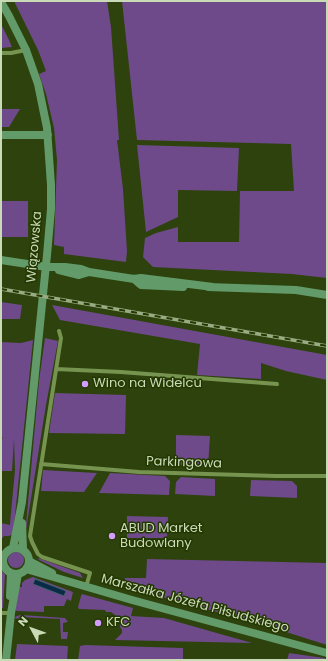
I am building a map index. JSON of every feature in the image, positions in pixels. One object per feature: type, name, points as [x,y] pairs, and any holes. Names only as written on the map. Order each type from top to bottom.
[{"type":"main road","name":"Wiązowska","points":[[1,2],[10,16],[26,50],[38,84],[48,135],[51,193],[47,255],[22,502],[23,550]]},
{"type":"main road","points":[[1,135],[48,135]]},
{"type":"main road","points":[[1,260],[47,267],[81,269],[89,272],[134,279],[139,284],[145,286],[167,288],[213,287],[296,290],[327,295]]},
{"type":"main road","name":"Wiązowska","points":[[7,550],[22,502]]},
{"type":"main road","points":[[7,550],[23,550],[26,552],[29,561],[29,565],[26,569],[15,573],[5,568],[2,560],[7,550]]},
{"type":"main road","name":"Marszałka Józefa Piłsudskiego","points":[[29,561],[60,578]]},
{"type":"main road","name":"Marszałka Józefa Piłsudskiego","points":[[26,569],[325,653]]},
{"type":"main road","points":[[6,660],[15,573]]},
{"type":"street","points":[[1,53],[26,50]]},
{"type":"street","points":[[59,331],[61,338],[30,536],[38,554],[42,557],[90,573],[86,587]]},
{"type":"street","points":[[56,369],[121,372],[277,384]]},
{"type":"street","name":"Parkingowa","points":[[41,464],[146,472],[327,476]]},
{"type":"street","points":[[1,613],[11,613]]},
{"type":"shaded area","points":[[14,1],[107,1],[111,27],[119,140],[117,140],[123,189],[127,251],[126,262],[64,254],[64,247],[54,245],[57,160],[54,128],[46,94],[39,74],[46,71],[38,50]]},
{"type":"shaded area","points":[[122,1],[327,1],[327,278],[292,274],[153,267],[143,257],[145,238],[156,233],[178,227],[178,242],[239,242],[240,191],[294,191],[291,144],[137,140]]},
{"type":"shaded area","points":[[1,24],[9,40],[12,47],[1,48]]},
{"type":"shaded area","points":[[1,109],[20,109],[9,127],[1,127]]},
{"type":"shaded area","points":[[137,145],[239,148],[237,191],[178,190],[178,217],[146,232]]},
{"type":"shaded area","points":[[1,201],[28,201],[28,237],[1,237]]},
{"type":"shaded area","points":[[1,302],[22,305],[20,319],[1,319]]},
{"type":"shaded area","points":[[52,305],[327,355],[327,380],[286,371],[261,363],[261,379],[197,375],[200,344],[60,320]]},
{"type":"shaded area","points":[[45,338],[58,341],[25,536],[39,381]]},
{"type":"shaded area","points":[[33,340],[13,535],[4,536],[1,539],[1,523],[10,525],[15,470],[14,439],[12,471],[1,471],[1,441],[3,438],[1,437],[1,342],[21,343]]},
{"type":"shaded area","points":[[55,393],[126,395],[125,434],[49,433]]},
{"type":"shaded area","points":[[176,435],[210,436],[208,466],[176,465]]},
{"type":"shaded area","points":[[43,470],[97,473],[84,492],[41,491]]},
{"type":"shaded area","points":[[110,473],[165,476],[170,481],[169,495],[99,493]]},
{"type":"shaded area","points":[[181,477],[215,479],[215,496],[175,494],[176,482]]},
{"type":"shaded area","points":[[251,480],[292,481],[297,486],[297,498],[250,496]]},
{"type":"shaded area","points":[[127,516],[168,517],[167,538],[127,538]]},
{"type":"shaded area","points":[[13,552],[19,552],[24,557],[22,566],[19,568],[13,568],[8,563],[8,557]]},
{"type":"shaded area","points":[[38,558],[80,573],[83,578],[64,572],[39,560]]},
{"type":"shaded area","points":[[147,559],[327,563],[327,645],[261,624],[125,587],[125,578],[146,578]]},
{"type":"shaded area","points":[[1,570],[5,575],[3,608],[1,608]]},
{"type":"shaded area","points":[[33,577],[73,592],[71,601],[67,599],[64,606],[44,606],[44,612],[15,610],[19,587],[22,587],[22,583],[25,580]]},
{"type":"shaded area","points":[[82,594],[133,608],[131,616],[164,618],[252,643],[115,640],[122,633],[120,623],[118,622],[116,616],[111,612],[106,612],[105,610],[79,609],[78,607]]},
{"type":"shaded area","points":[[21,615],[65,618],[68,622],[63,623],[63,632],[68,632],[67,639],[61,639],[60,619],[14,618]]},
{"type":"shaded area","points":[[17,644],[68,646],[67,660],[15,660]]},
{"type":"shaded area","points":[[80,646],[183,648],[183,660],[78,660]]},
{"type":"shaded area","points":[[289,653],[324,658],[327,660],[287,660]]},
{"type":"water","points":[[35,579],[66,591],[64,596],[33,584]]},
{"type":"railway","points":[[1,289],[327,346]]},
{"type":"place","name":"Wino na Widelcu","points":[[85,384]]},
{"type":"place","name":"ABUD Market Budowlany","points":[[112,536]]},
{"type":"place","name":"KFC","points":[[98,623]]}]
